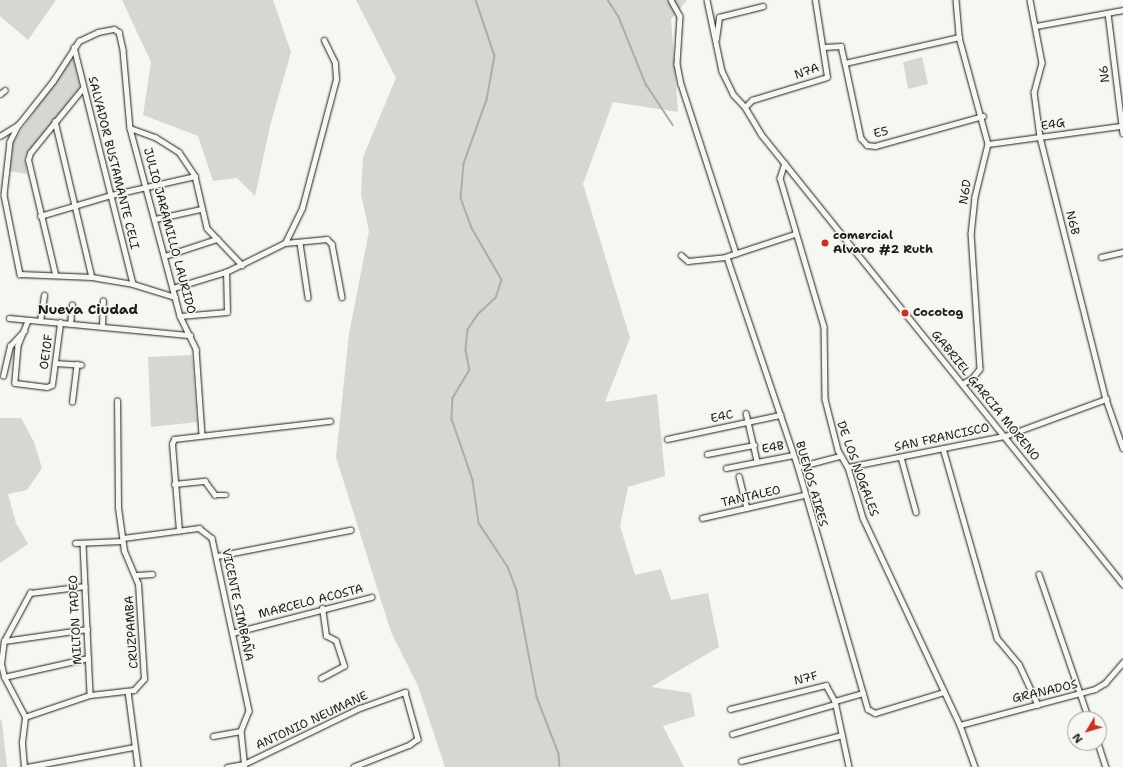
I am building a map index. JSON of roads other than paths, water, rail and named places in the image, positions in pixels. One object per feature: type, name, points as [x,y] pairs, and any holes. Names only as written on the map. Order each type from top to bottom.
[{"type":"street","points":[[671,0],[680,16],[678,64],[681,84],[736,253]]},
{"type":"street","name":"GABRIEL GARCIA MORENO","points":[[707,0],[724,78],[739,103],[745,107],[749,117],[785,163],[1123,584]]},
{"type":"street","name":"N7A","points":[[745,107],[756,99],[825,79],[829,74],[815,0]]},
{"type":"street","name":"N6D","points":[[956,0],[959,37],[983,116],[988,144],[975,197],[971,233],[980,369],[973,378],[963,384]]},
{"type":"street","name":"N6B","points":[[1030,0],[1042,63],[1034,92],[1040,137],[1106,399],[1123,448]]},
{"type":"street","points":[[716,42],[719,17],[763,6]]},
{"type":"street","points":[[1036,26],[1123,10]]},
{"type":"street","name":"N6","points":[[1108,13],[1123,133]]},
{"type":"street","name":"JULIO JARAMILLO LAURIDO","points":[[74,47],[98,32],[114,29],[119,32],[123,50],[130,128],[166,256],[180,316],[190,335],[198,363],[202,434]]},
{"type":"street","points":[[824,47],[841,46],[845,62],[959,37]]},
{"type":"street","points":[[285,243],[302,208],[335,85],[335,63],[324,40]]},
{"type":"street","points":[[74,47],[53,81],[19,124],[10,142],[4,195],[16,267],[20,274],[55,274],[92,277],[133,284],[175,297]]},
{"type":"street","name":"SALVADOR BUSTAMANTE CELI","points":[[74,47],[133,284]]},
{"type":"street","name":"E5","points":[[845,62],[861,138],[867,145],[875,146],[983,116]]},
{"type":"street","points":[[55,274],[40,216],[28,160],[55,121],[83,88]]},
{"type":"street","points":[[0,94],[5,90]]},
{"type":"street","points":[[55,121],[92,277]]},
{"type":"street","points":[[0,136],[19,124]]},
{"type":"street","name":"E4G","points":[[988,144],[1122,124]]},
{"type":"street","points":[[130,128],[171,146],[195,176],[201,209],[207,228],[217,239],[232,250],[242,265]]},
{"type":"street","name":"DE LOS NOGALES","points":[[785,163],[780,178],[796,234],[814,287],[824,327],[825,399],[840,456],[848,467],[863,518],[960,725],[975,767]]},
{"type":"street","points":[[40,216],[111,195],[195,176]]},
{"type":"street","points":[[0,200],[4,195]]},
{"type":"street","points":[[155,219],[201,209]]},
{"type":"street","points":[[681,255],[688,261],[728,257],[736,253],[796,234]]},
{"type":"street","points":[[166,256],[217,239]]},
{"type":"street","points":[[173,288],[226,272],[285,243],[300,243],[327,239],[332,244],[342,297]]},
{"type":"street","points":[[300,243],[308,297]]},
{"type":"street","points":[[1101,257],[1123,252]]},
{"type":"street","name":"BUENOS AIRES","points":[[728,257],[798,467],[804,495],[868,709],[875,713],[944,692]]},
{"type":"street","points":[[180,316],[227,312],[226,272]]},
{"type":"street","points":[[40,321],[44,295]]},
{"type":"street","points":[[102,327],[103,302]]},
{"type":"street","points":[[70,324],[72,305]]},
{"type":"street","points":[[9,318],[28,321],[190,335]]},
{"type":"street","points":[[3,376],[10,346],[24,331],[28,321]]},
{"type":"street","name":"OE10F","points":[[24,331],[18,346],[16,378],[18,384],[49,387],[53,383],[60,323]]},
{"type":"street","points":[[55,363],[79,364],[72,402]]},
{"type":"street","name":"SAN FRANCISCO","points":[[848,467],[1005,436],[1106,399]]},
{"type":"street","name":"CRUZPAMBA","points":[[117,401],[118,508],[122,540],[137,575],[144,679],[139,687],[128,691]]},
{"type":"street","points":[[746,413],[758,461]]},
{"type":"street","name":"E4C","points":[[667,439],[780,415]]},
{"type":"street","points":[[179,531],[174,484],[172,441],[181,436],[330,421]]},
{"type":"street","points":[[707,454],[754,445]]},
{"type":"street","points":[[943,448],[998,638],[1019,664],[1038,705]]},
{"type":"street","name":"E4B","points":[[726,468],[793,455]]},
{"type":"street","points":[[798,467],[840,456]]},
{"type":"street","points":[[901,457],[916,512]]},
{"type":"street","points":[[739,476],[747,508]]},
{"type":"street","points":[[174,484],[205,481],[214,495],[226,496]]},
{"type":"street","name":"TANTALEO","points":[[702,518],[804,495]]},
{"type":"street","name":"VICENTE SIMBAÑA","points":[[75,543],[83,544],[122,540],[179,531],[206,530],[212,538],[217,556],[248,711],[241,731],[245,765]]},
{"type":"street","points":[[217,556],[350,530]]},
{"type":"street","name":"MILTON TADEO","points":[[83,544],[90,696]]},
{"type":"street","points":[[137,575],[152,574]]},
{"type":"street","points":[[1038,574],[1086,711]]},
{"type":"street","points":[[85,586],[30,593],[4,641],[1,664],[4,677],[25,717],[22,742],[25,767],[134,747]]},
{"type":"street","name":"MARCELO ACOSTA","points":[[232,633],[322,608],[372,597]]},
{"type":"street","points":[[321,678],[344,666],[336,641],[326,636],[322,608]]},
{"type":"street","points":[[4,641],[87,629]]},
{"type":"street","points":[[4,677],[88,658]]},
{"type":"street","name":"GRANADOS","points":[[960,725],[1080,694],[1100,687],[1123,662]]},
{"type":"street","name":"N7F","points":[[730,709],[822,685],[827,686],[835,702],[849,767]]},
{"type":"street","points":[[25,717],[90,696],[128,691],[134,747],[138,767]]},
{"type":"street","name":"ANTONIO NEUMANE","points":[[228,767],[245,765],[360,708],[405,692],[419,737],[410,745],[354,767]]},
{"type":"street","points":[[732,734],[863,693]]},
{"type":"street","points":[[213,736],[241,731]]},
{"type":"street","points":[[741,761],[842,735]]},
{"type":"street","points":[[1101,751],[1106,767]]},
{"type":"waterway","points":[[476,0],[495,56],[487,100],[464,164],[461,198],[472,228],[502,280],[496,298],[478,315],[468,330],[466,350],[470,370],[453,398],[452,419],[473,480],[479,523],[508,567],[517,591],[537,697],[559,754],[560,767]]},
{"type":"waterway","points":[[608,0],[619,17],[646,84],[673,125]]},
{"type":"place","name":"comercial Alvaro #2 Ruth","points":[[825,243]]},
{"type":"place","name":"Cocotog","points":[[905,313]]},
{"type":"district","name":"Nueva Ciudad","points":[[88,309]]}]
